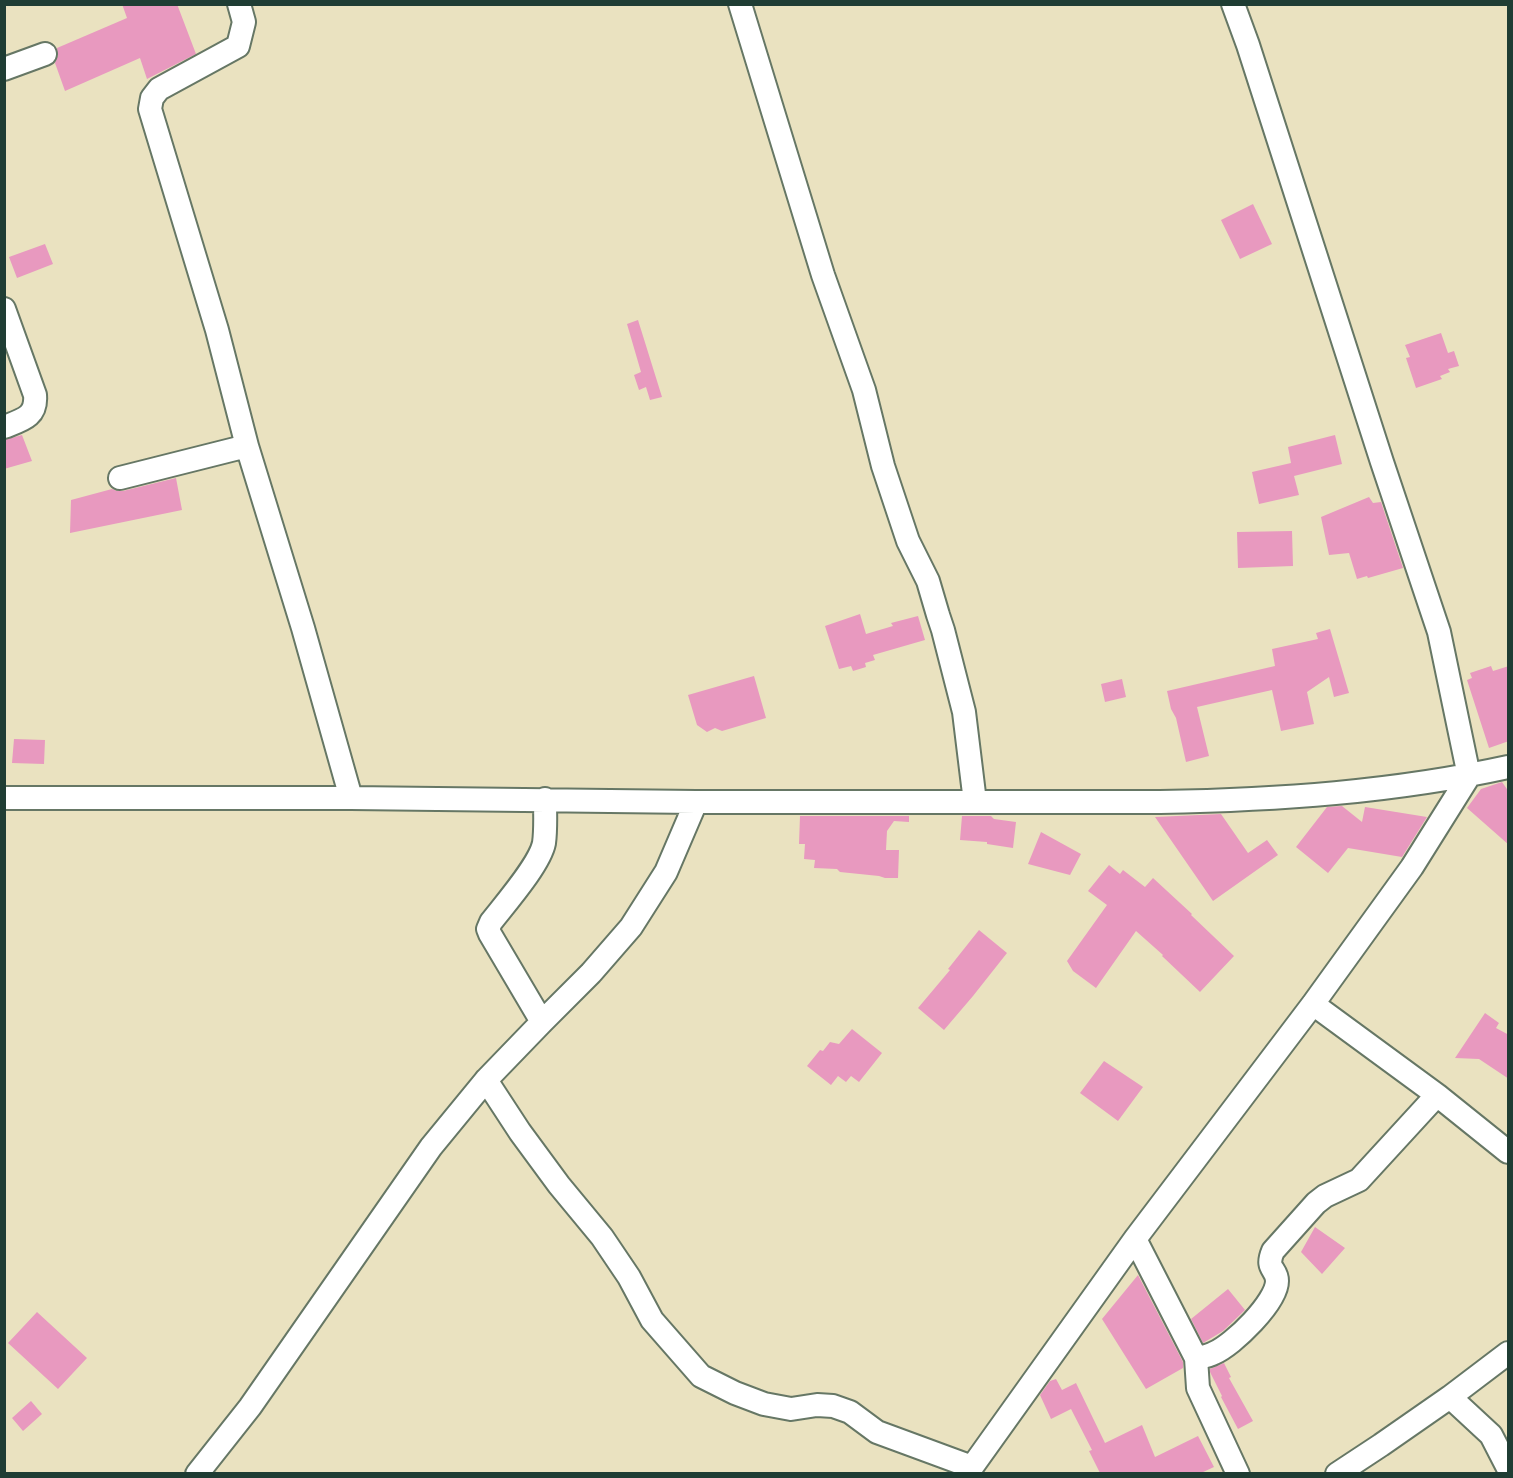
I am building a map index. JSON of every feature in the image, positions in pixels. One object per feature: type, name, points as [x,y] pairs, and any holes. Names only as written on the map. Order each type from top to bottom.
[{"type":"street","points":[[238,4],[244,22],[238,46],[159,89],[150,103],[150,109],[217,330],[247,446],[303,628],[351,798]]},
{"type":"street","points":[[740,4],[823,275],[864,390],[883,466],[908,541],[928,581],[944,630],[964,712],[975,802]]},
{"type":"street","points":[[486,1080],[559,1185],[602,1237],[652,1320],[701,1376],[764,1404],[791,1408],[833,1406],[850,1412],[877,1432],[969,1470],[1136,1239],[1313,1004],[1412,867],[1469,776],[1439,632],[1233,4]]},
{"type":"street","points":[[4,69],[45,54]]},
{"type":"street","points":[[4,309],[35,400],[29,416],[4,427]]},
{"type":"street","points":[[120,478],[247,446]]},
{"type":"street","points":[[4,798],[545,799],[696,802],[1222,801],[1408,785],[1469,776],[1509,767]]},
{"type":"street","points":[[542,1022],[488,929],[540,854],[544,843],[545,799]]},
{"type":"street","points":[[197,1473],[250,1407],[431,1147],[486,1080],[591,973],[631,927],[666,872],[696,802]]},
{"type":"street","points":[[1313,1004],[1437,1095],[1509,1152]]},
{"type":"street","points":[[1197,1358],[1215,1353],[1222,1348],[1244,1331],[1268,1304],[1275,1290],[1277,1279],[1270,1266],[1273,1251],[1316,1203],[1325,1196],[1359,1180],[1437,1095]]},
{"type":"street","points":[[1136,1239],[1197,1358],[1198,1388],[1238,1473]]},
{"type":"street","points":[[1337,1473],[1450,1397],[1509,1353]]},
{"type":"street","points":[[1450,1397],[1491,1435],[1509,1468]]},
{"type":"building","points":[[122,4],[177,4],[196,54],[147,79],[140,58],[65,91],[55,63],[58,56],[57,48],[127,18]]},
{"type":"building","points":[[1253,204],[1272,244],[1240,259],[1221,220]]},
{"type":"building","points":[[45,244],[53,264],[17,278],[9,257]]},
{"type":"building","points":[[638,320],[662,397],[650,400],[646,387],[639,390],[634,375],[641,372],[627,324]]},
{"type":"building","points":[[1441,333],[1448,353],[1454,351],[1459,366],[1448,369],[1450,372],[1440,376],[1442,379],[1416,388],[1406,358],[1410,357],[1405,345]]},
{"type":"building","points":[[22,435],[32,461],[4,469],[4,440]]},
{"type":"building","points":[[1335,435],[1342,464],[1294,476],[1299,495],[1259,504],[1252,472],[1291,463],[1288,447]]},
{"type":"building","points":[[176,478],[182,510],[70,533],[71,500],[112,489],[123,491]]},
{"type":"building","points":[[1369,497],[1373,503],[1381,502],[1403,568],[1357,579],[1349,553],[1329,555],[1321,517]]},
{"type":"building","points":[[1292,531],[1293,566],[1238,568],[1237,532]]},
{"type":"building","points":[[860,614],[866,634],[893,626],[891,623],[918,616],[925,640],[873,655],[875,660],[865,663],[866,667],[853,671],[851,666],[839,669],[825,626]]},
{"type":"building","points":[[1330,629],[1349,693],[1334,697],[1329,677],[1307,692],[1314,724],[1281,731],[1272,690],[1197,707],[1209,756],[1186,762],[1167,691],[1275,666],[1272,649],[1318,639],[1316,633]]},
{"type":"building","points":[[1491,666],[1493,671],[1509,666],[1509,741],[1489,748],[1467,680],[1472,678],[1470,673]]},
{"type":"building","points":[[754,676],[766,718],[722,731],[715,728],[707,732],[697,725],[688,695]]},
{"type":"building","points":[[1122,679],[1126,697],[1105,702],[1101,684]]},
{"type":"building","points":[[14,739],[45,740],[44,764],[12,763]]},
{"type":"building","points":[[1502,782],[1509,792],[1509,845],[1467,808],[1481,789]]},
{"type":"building","points":[[1342,806],[1362,822],[1365,807],[1427,817],[1402,857],[1348,848],[1328,873],[1296,847],[1327,807]]},
{"type":"building","points":[[1221,814],[1248,853],[1267,840],[1278,855],[1213,901],[1155,817]]},
{"type":"building","points":[[800,816],[909,816],[909,822],[894,821],[887,831],[886,850],[899,850],[898,878],[814,868],[815,860],[804,859],[805,844],[799,844]]},
{"type":"building","points":[[962,816],[991,816],[994,819],[1016,822],[1013,848],[987,844],[987,842],[960,840]]},
{"type":"building","points":[[1041,832],[1081,854],[1070,875],[1028,864]]},
{"type":"building","points":[[1109,865],[1120,874],[1123,870],[1145,887],[1153,878],[1234,956],[1200,992],[1136,931],[1096,988],[1073,971],[1067,961],[1107,905],[1088,891]]},
{"type":"building","points":[[979,930],[1007,953],[944,1030],[918,1008]]},
{"type":"building","points":[[1485,1013],[1499,1023],[1496,1028],[1509,1035],[1509,1079],[1479,1059],[1455,1058]]},
{"type":"building","points":[[852,1029],[882,1053],[859,1082],[851,1076],[846,1082],[838,1076],[831,1085],[807,1066],[820,1050],[823,1051],[830,1042],[839,1044]]},
{"type":"building","points":[[1104,1061],[1143,1087],[1118,1121],[1080,1093]]},
{"type":"building","points":[[1315,1227],[1345,1248],[1322,1274],[1301,1252]]},
{"type":"building","points":[[1138,1275],[1183,1362],[1183,1368],[1146,1389],[1102,1319]]},
{"type":"building","points":[[1228,1289],[1245,1310],[1223,1331],[1203,1343],[1191,1319]]},
{"type":"building","points":[[37,1312],[87,1358],[58,1389],[8,1343]]},
{"type":"building","points":[[1224,1363],[1231,1377],[1229,1378],[1253,1421],[1238,1429],[1210,1372],[1210,1369]]},
{"type":"building","points":[[1056,1379],[1062,1390],[1076,1383],[1105,1443],[1142,1425],[1155,1457],[1198,1436],[1214,1467],[1201,1473],[1100,1473],[1089,1451],[1092,1450],[1071,1409],[1051,1419],[1040,1395],[1050,1381]]},
{"type":"building","points":[[31,1401],[42,1414],[23,1431],[12,1418]]}]
